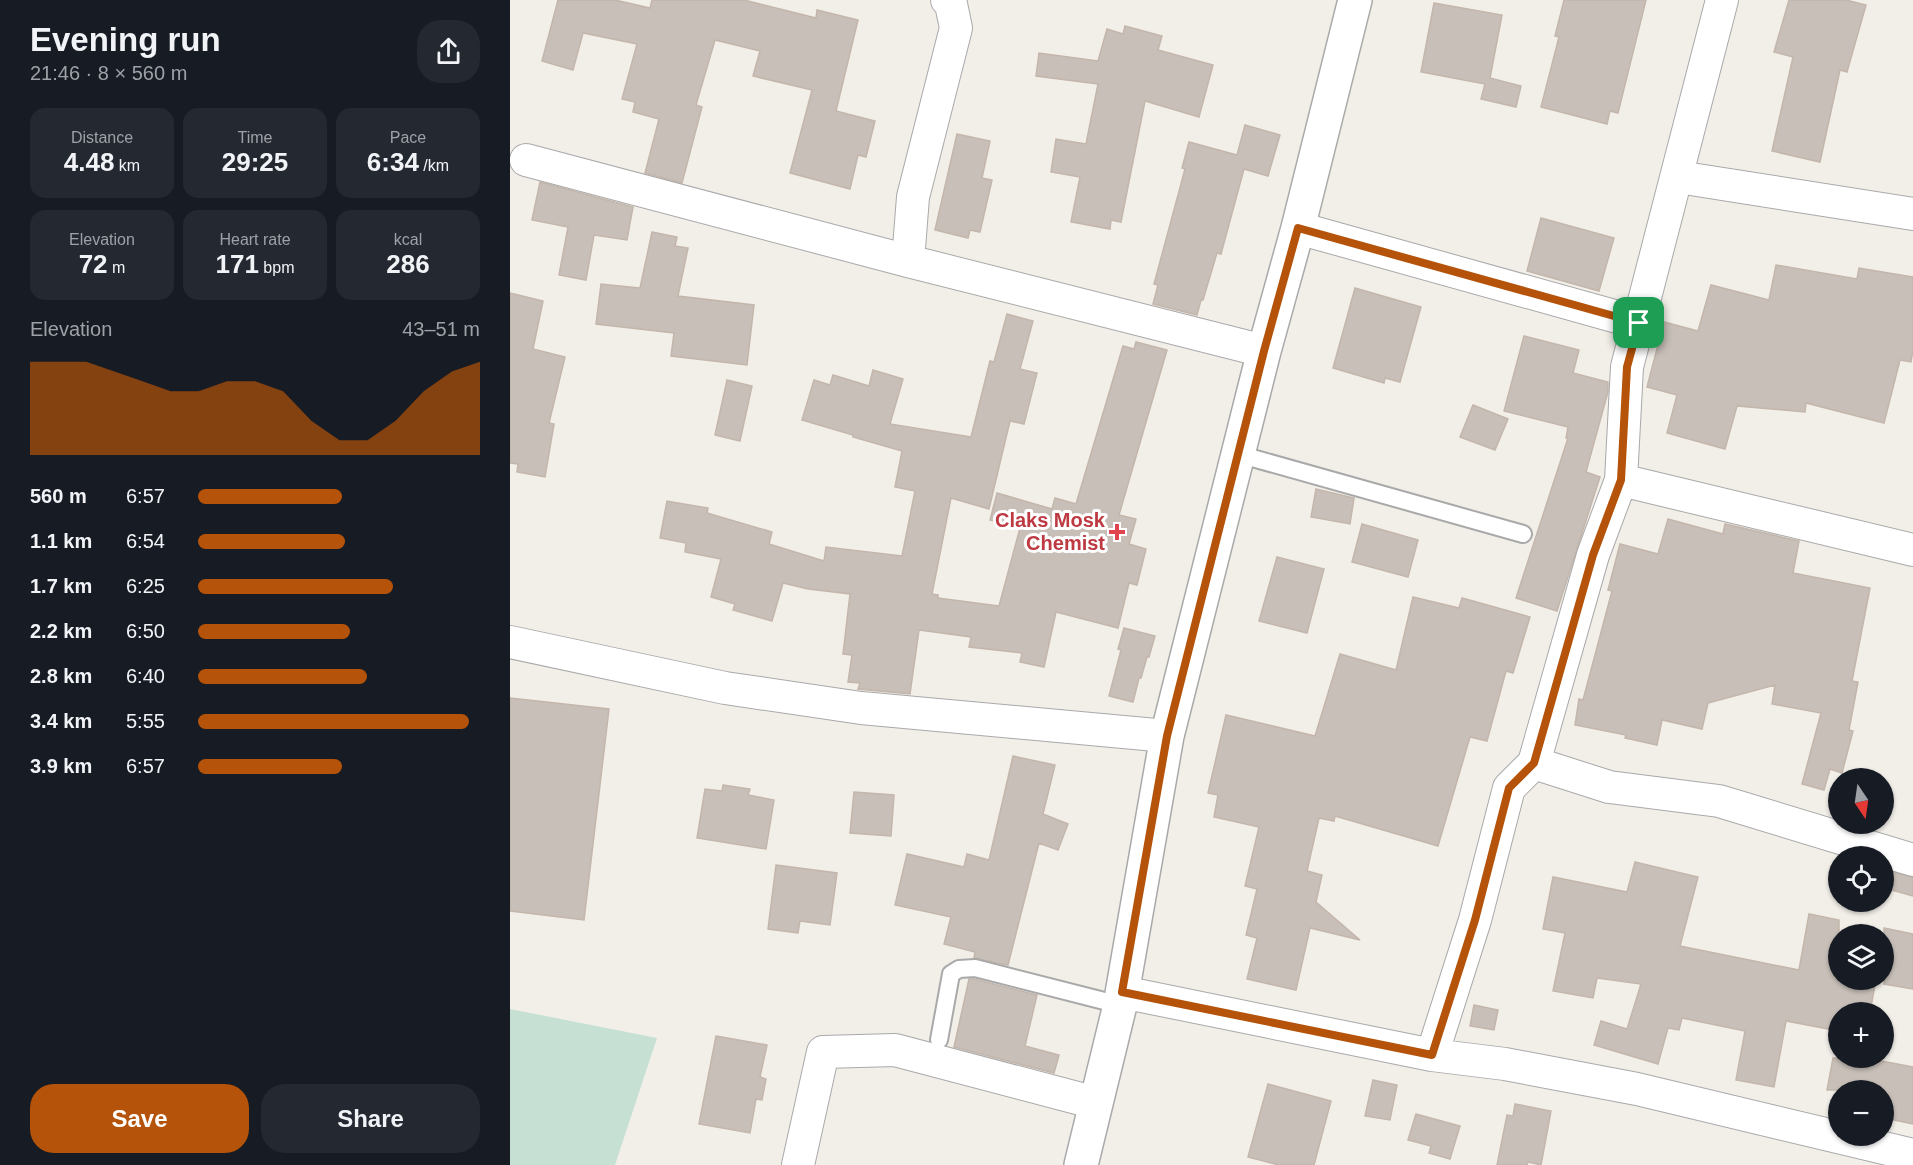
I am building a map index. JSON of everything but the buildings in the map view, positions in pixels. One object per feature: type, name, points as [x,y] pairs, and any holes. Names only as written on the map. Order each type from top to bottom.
[{"type":"street","points":[[908,261],[913,197],[956,28],[951,4],[947,0]]},
{"type":"street","points":[[1081,1165],[1121,998],[1167,736],[1355,0]]},
{"type":"street","points":[[1432,1055],[1475,920],[1509,788],[1534,763],[1593,555],[1621,480],[1627,367],[1722,0]]},
{"type":"street","points":[[526,160],[908,261],[1264,351]]},
{"type":"street","points":[[1678,177],[1913,214]]},
{"type":"street","points":[[1298,228],[1639,323]]},
{"type":"street","points":[[1621,480],[1913,550]]},
{"type":"street","points":[[510,642],[725,688],[861,708],[1167,736]]},
{"type":"street","points":[[1534,763],[1609,787],[1719,801],[1913,860]]},
{"type":"street","points":[[1121,998],[1432,1055],[1505,1064],[1637,1089],[1913,1155]]},
{"type":"street","points":[[798,1165],[823,1052],[895,1050],[1096,1103]]},
{"type":"lane","points":[[1238,454],[1523,534]]},
{"type":"lane","points":[[939,1040],[951,974],[959,969],[975,968],[1121,998]]},
{"type":"green space","points":[[510,1009],[657,1038],[615,1165],[510,1165]]},
{"type":"place","name":"Claks Mosk Chemist","points":[[1117,532]]},
{"type":"route","points":[[1298,228],[1639,323],[1627,367],[1621,480],[1593,555],[1534,763],[1509,788],[1475,920],[1432,1055],[1122,992],[1167,736],[1264,351],[1298,228]]}]
